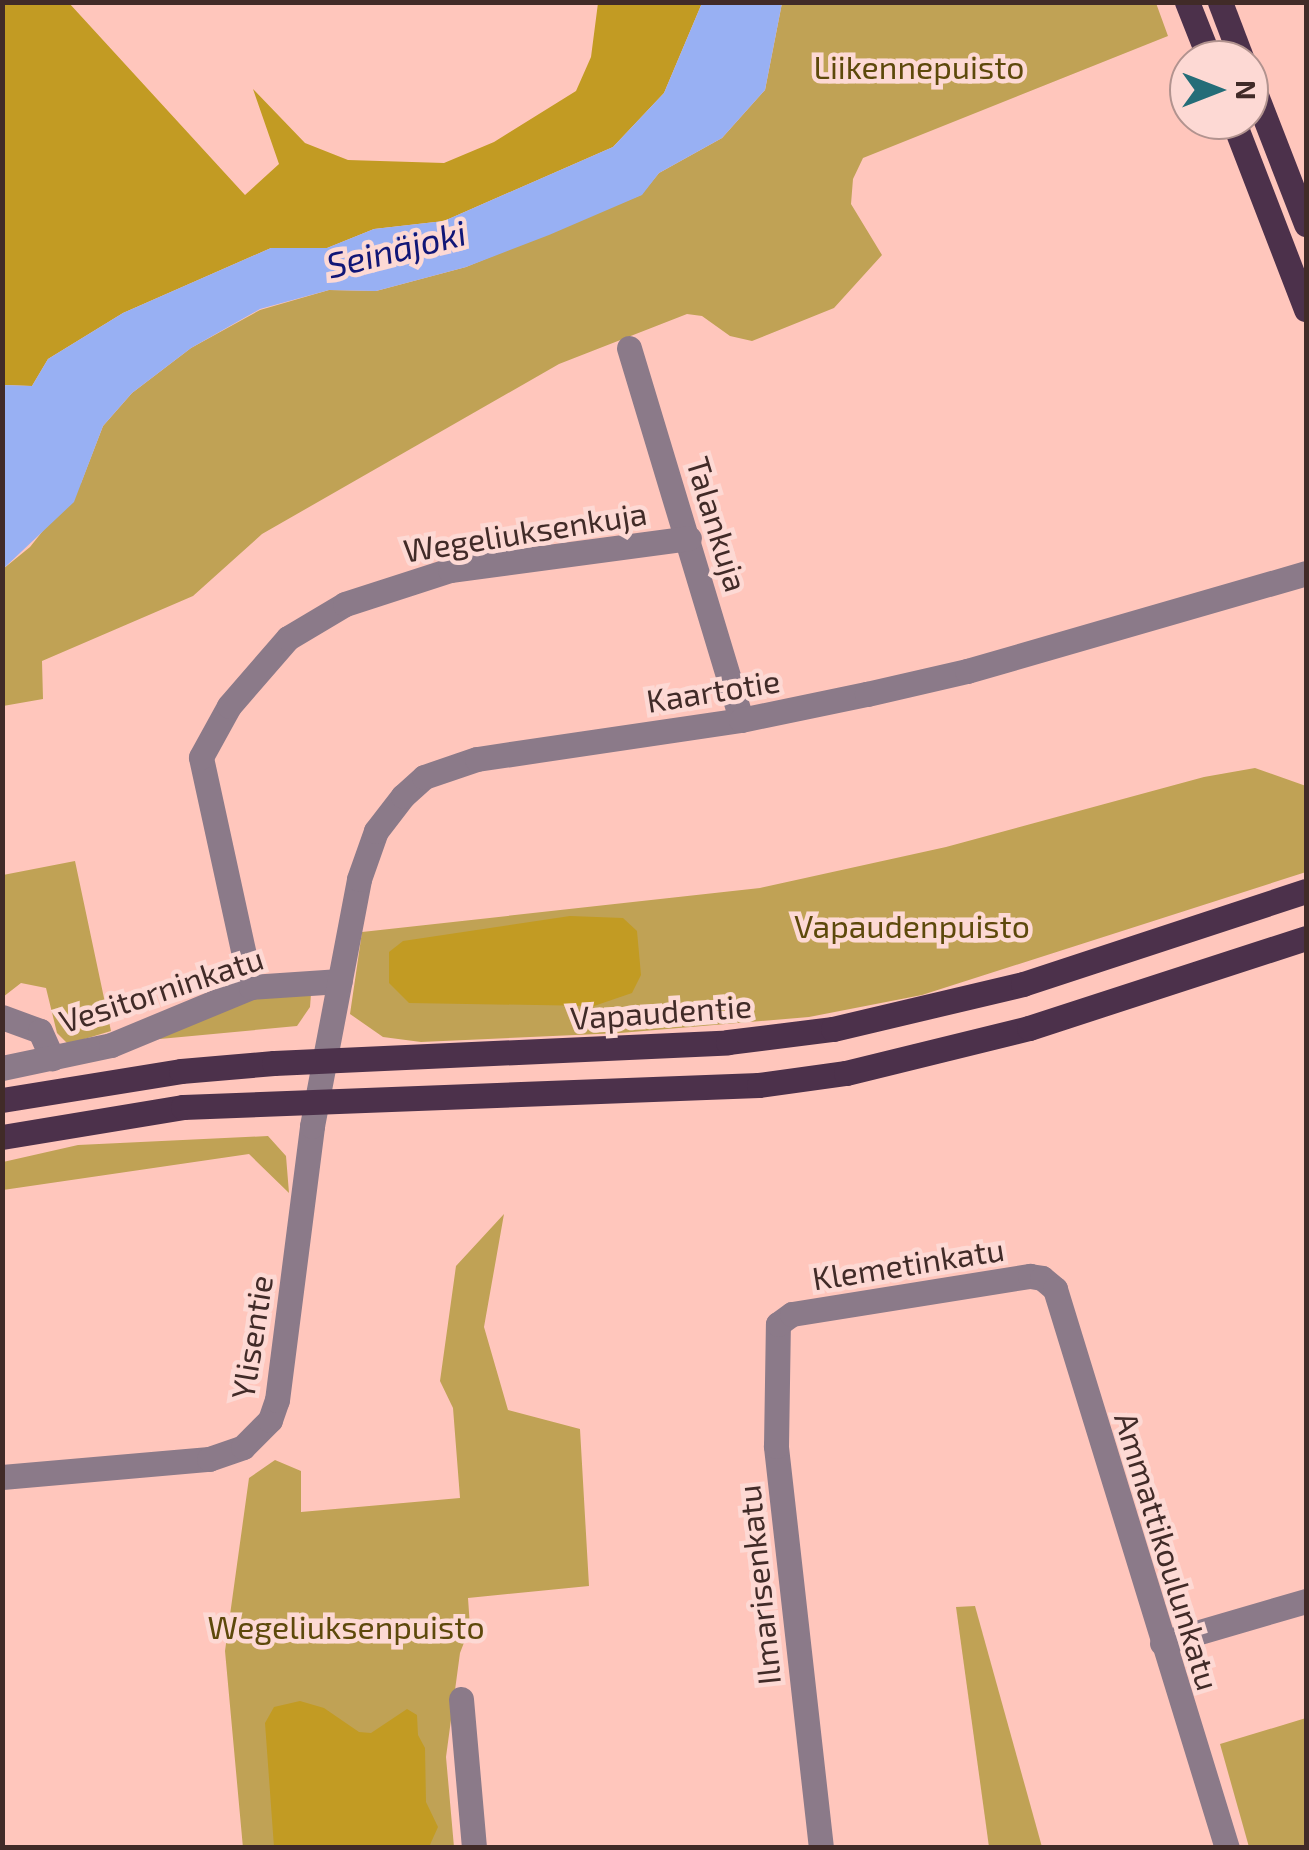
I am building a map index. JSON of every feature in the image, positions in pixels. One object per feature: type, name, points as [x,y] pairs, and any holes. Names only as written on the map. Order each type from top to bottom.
[{"type":"main road","points":[[1187,2],[1202,40]]},
{"type":"main road","points":[[1220,2],[1234,40]]},
{"type":"main road","points":[[1269,129],[1306,224]]},
{"type":"main road","points":[[1241,140],[1306,309]]},
{"type":"main road","name":"Vapaudentie","points":[[2,1100],[182,1072],[327,1060],[728,1042],[833,1029],[1023,984],[1306,891]]},
{"type":"main road","points":[[2,1137],[183,1107],[759,1086],[846,1073],[1029,1028],[1306,938]]},
{"type":"street","name":"Talankuja","points":[[629,348],[742,720]]},
{"type":"street","name":"Wegeliuksenkuja","points":[[252,986],[201,757],[229,706],[288,638],[344,604],[432,575],[689,538]]},
{"type":"street","name":"Kaartotie","points":[[327,1060],[359,879],[376,832],[424,778],[476,759],[742,720],[967,671],[1306,573]]},
{"type":"street","name":"Vesitorninkatu","points":[[2,1068],[111,1045],[252,986],[340,981]]},
{"type":"street","points":[[2,1017],[40,1031],[52,1058]]},
{"type":"street","name":"Ylisentie","points":[[2,1476],[210,1459],[243,1447],[259,1435],[277,1400],[316,1103],[327,1060]]},
{"type":"street","name":"Klemetinkatu","points":[[784,1316],[1030,1276],[1042,1278]]},
{"type":"street","name":"Ammattikoulunkatu","points":[[1042,1278],[1055,1289],[1228,1848]]},
{"type":"street","name":"Ilmarisenkatu","points":[[784,1316],[778,1324],[776,1341],[776,1446],[821,1848]]},
{"type":"street","points":[[1162,1644],[1306,1601]]},
{"type":"street","points":[[461,1699],[474,1848]]},
{"type":"green space","name":"Liikennepuisto","points":[[782,3],[1156,3],[1168,36],[863,158],[853,179],[851,204],[882,255],[834,308],[752,341],[730,336],[702,316],[687,314],[559,364],[262,534],[193,596],[42,661],[43,699],[3,706],[3,569],[30,547],[81,483],[103,426],[132,393],[191,348],[260,310],[329,290],[376,291],[466,267],[641,195],[659,173],[722,138],[765,90]]},
{"type":"green space","name":"Vapaudenpuisto","points":[[1255,768],[1306,786],[1306,872],[922,995],[809,1017],[620,1033],[421,1042],[383,1037],[350,1014],[362,932],[760,888],[946,847],[1204,777]]},
{"type":"green space","points":[[75,861],[111,1031],[68,1044],[57,1033],[46,988],[21,983],[3,997],[3,875]]},
{"type":"green space","points":[[311,994],[310,1007],[297,1026],[149,1040],[254,997]]},
{"type":"green space","points":[[268,1136],[286,1156],[289,1193],[249,1154],[3,1190],[3,1162],[78,1145]]},
{"type":"green space","name":"Wegeliuksenpuisto","points":[[504,1214],[484,1327],[508,1410],[580,1429],[589,1586],[468,1598],[470,1627],[460,1653],[446,1757],[454,1847],[243,1848],[225,1651],[249,1478],[275,1460],[301,1471],[301,1512],[460,1498],[453,1408],[440,1381],[456,1266]]},
{"type":"green space","points":[[975,1606],[1042,1847],[989,1847],[956,1607]]},
{"type":"green space","points":[[1306,1718],[1306,1847],[1249,1847],[1220,1744]]},
{"type":"shaded area","points":[[3,3],[69,3],[245,195],[279,164],[253,89],[305,143],[348,160],[444,163],[494,142],[576,91],[591,57],[598,3],[702,3],[664,93],[613,147],[444,221],[374,229],[327,248],[271,248],[123,313],[48,359],[32,386],[3,385]]},
{"type":"shaded area","points":[[570,916],[623,918],[637,931],[641,975],[632,993],[594,1006],[409,1003],[389,983],[389,952],[403,941]]},
{"type":"shaded area","points":[[300,1701],[324,1708],[359,1732],[371,1733],[407,1709],[417,1715],[418,1735],[425,1748],[426,1802],[438,1827],[429,1847],[274,1847],[265,1723],[274,1707]]},
{"type":"water","name":"Seinäjoki","points":[[702,3],[782,3],[765,90],[722,138],[659,173],[642,195],[549,235],[466,267],[376,291],[329,290],[260,309],[191,348],[132,393],[103,426],[74,502],[3,569],[3,385],[32,386],[48,359],[123,313],[271,248],[327,248],[374,229],[444,221],[613,147],[664,93]]}]
